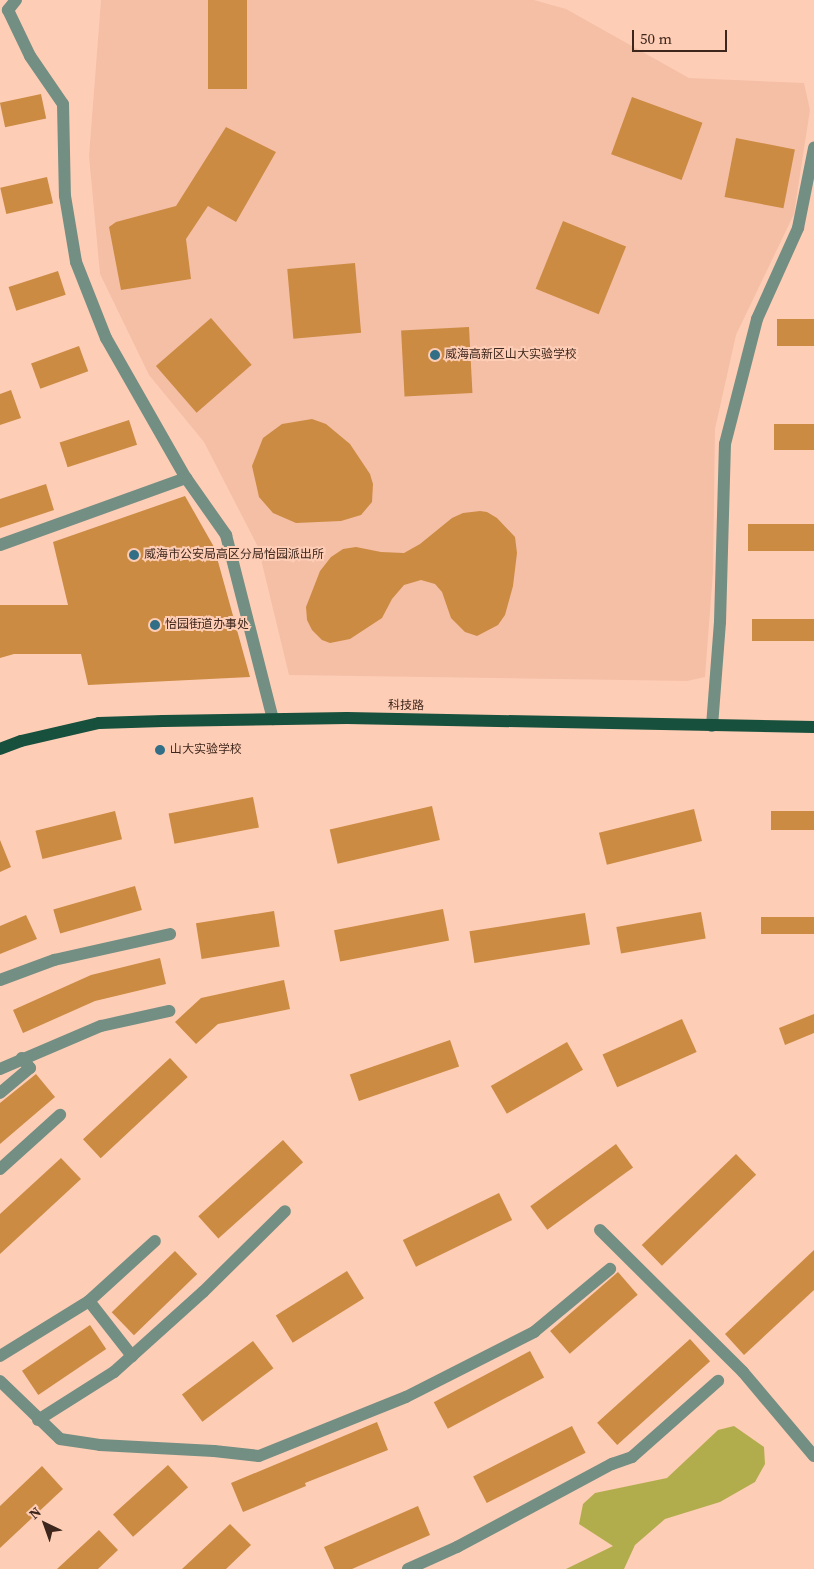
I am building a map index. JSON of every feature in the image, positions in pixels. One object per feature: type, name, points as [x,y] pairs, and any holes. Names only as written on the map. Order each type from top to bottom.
[{"type":"main road","name":"科技路","points":[[0,748],[21,741],[99,723],[347,718],[814,727]]},
{"type":"street","points":[[16,0],[8,10],[30,56],[63,104],[65,196],[76,262],[106,338],[186,478],[226,534],[273,719]]},
{"type":"street","points":[[712,726],[720,622],[725,444],[757,319],[798,228],[814,148]]},
{"type":"street","points":[[0,545],[186,478]]},
{"type":"street","points":[[0,980],[54,960],[170,934]]},
{"type":"street","points":[[0,1068],[101,1026],[169,1011]]},
{"type":"street","points":[[0,1093],[30,1068],[22,1058]]},
{"type":"street","points":[[0,1169],[60,1115]]},
{"type":"street","points":[[38,1420],[114,1372],[203,1292],[285,1211]]},
{"type":"street","points":[[600,1230],[743,1372],[814,1456]]},
{"type":"street","points":[[0,1356],[90,1301],[155,1241]]},
{"type":"street","points":[[0,1381],[38,1420],[60,1439],[100,1445],[214,1451],[259,1456],[406,1397],[534,1332],[610,1269]]},
{"type":"street","points":[[90,1301],[132,1356]]},
{"type":"street","points":[[408,1569],[457,1547],[612,1464],[632,1457],[718,1381]]},
{"type":"shaded area","name":"威海高新区山大实验学校","points":[[101,0],[534,0],[566,9],[689,78],[804,83],[810,110],[794,214],[736,335],[715,429],[713,572],[705,677],[687,681],[289,675],[258,547],[204,442],[149,375],[100,274],[89,156]]},
{"type":"shaded area","points":[[734,1426],[764,1447],[765,1464],[755,1482],[720,1502],[665,1519],[635,1545],[624,1569],[566,1569],[613,1546],[579,1524],[583,1504],[595,1493],[667,1478],[718,1430]]},
{"type":"building","points":[[208,0],[247,0],[247,89],[208,89]]},
{"type":"building","points":[[41,94],[46,118],[5,127],[0,103]]},
{"type":"building","points":[[632,97],[702,123],[682,180],[611,154]]},
{"type":"building","points":[[226,127],[276,152],[236,222],[208,206],[186,239],[191,279],[121,290],[109,227],[116,222],[176,206]]},
{"type":"building","points":[[736,138],[795,149],[783,208],[725,197]]},
{"type":"building","points":[[47,177],[53,203],[6,214],[0,188]]},
{"type":"building","points":[[563,221],[626,246],[599,314],[536,289]]},
{"type":"building","points":[[355,263],[361,333],[293,339],[287,269]]},
{"type":"building","points":[[58,271],[66,295],[16,311],[9,287]]},
{"type":"building","points":[[211,318],[252,365],[197,413],[156,366]]},
{"type":"building","points":[[777,319],[814,319],[814,346],[777,346]]},
{"type":"building","points":[[469,327],[472,393],[405,396],[401,331]]},
{"type":"building","points":[[79,346],[88,371],[40,389],[31,363]]},
{"type":"building","points":[[11,390],[21,418],[0,425],[0,394]]},
{"type":"building","points":[[312,419],[326,424],[350,444],[370,474],[373,484],[372,502],[361,515],[341,521],[296,523],[273,513],[259,497],[252,466],[263,438],[282,424]]},
{"type":"building","points":[[129,420],[137,445],[68,467],[60,443]]},
{"type":"building","points":[[774,424],[814,424],[814,450],[774,450]]},
{"type":"building","points":[[46,484],[54,510],[0,528],[0,499]]},
{"type":"building","name":"怡园街道办事处","points":[[185,496],[214,547],[250,677],[88,685],[81,654],[14,654],[0,658],[0,605],[68,605],[53,542]]},
{"type":"building","points":[[487,512],[497,518],[515,537],[517,553],[513,586],[505,615],[498,625],[477,636],[465,632],[451,618],[442,592],[435,584],[421,580],[404,585],[392,599],[382,618],[350,639],[330,643],[322,640],[312,630],[307,620],[306,607],[320,571],[331,557],[343,549],[356,547],[381,552],[404,553],[420,544],[452,518],[463,513]]},
{"type":"building","points":[[748,524],[814,524],[814,551],[748,551]]},
{"type":"building","points":[[752,619],[814,619],[814,641],[752,641]]},
{"type":"building","points":[[253,797],[259,827],[174,844],[169,813]]},
{"type":"building","points":[[432,806],[440,840],[338,864],[330,830]]},
{"type":"building","points":[[694,809],[702,841],[607,865],[599,833]]},
{"type":"building","points":[[115,811],[122,839],[42,859],[35,831]]},
{"type":"building","points":[[771,811],[814,811],[814,830],[771,830]]},
{"type":"building","points":[[0,840],[11,867],[0,872]]},
{"type":"building","points":[[135,886],[142,910],[60,933],[53,909]]},
{"type":"building","points":[[443,909],[449,940],[340,962],[334,930]]},
{"type":"building","points":[[274,911],[280,947],[202,959],[196,923]]},
{"type":"building","points":[[701,912],[706,939],[621,954],[616,927]]},
{"type":"building","points":[[585,913],[590,945],[474,963],[469,931]]},
{"type":"building","points":[[26,915],[37,939],[0,954],[0,926]]},
{"type":"building","points":[[761,917],[814,917],[814,934],[761,934]]},
{"type":"building","points":[[160,958],[166,984],[95,1001],[23,1033],[13,1010],[91,975]]},
{"type":"building","points":[[284,980],[290,1009],[218,1024],[196,1044],[175,1022],[201,998]]},
{"type":"building","points":[[814,1014],[814,1033],[785,1045],[779,1028]]},
{"type":"building","points":[[682,1019],[697,1052],[617,1087],[603,1054]]},
{"type":"building","points":[[450,1040],[459,1066],[359,1101],[350,1075]]},
{"type":"building","points":[[567,1042],[583,1070],[507,1114],[491,1086]]},
{"type":"building","points":[[170,1058],[188,1077],[101,1158],[83,1139]]},
{"type":"building","points":[[36,1074],[55,1097],[0,1144],[0,1103]]},
{"type":"building","points":[[283,1140],[303,1162],[218,1239],[198,1216]]},
{"type":"building","points":[[616,1144],[633,1167],[547,1230],[530,1206]]},
{"type":"building","points":[[736,1154],[756,1175],[662,1266],[642,1245]]},
{"type":"building","points":[[61,1158],[81,1179],[0,1254],[0,1214]]},
{"type":"building","points":[[499,1193],[512,1220],[416,1267],[403,1240]]},
{"type":"building","points":[[814,1250],[814,1290],[744,1355],[725,1334]]},
{"type":"building","points":[[175,1251],[197,1274],[134,1335],[112,1312]]},
{"type":"building","points":[[347,1271],[364,1298],[293,1343],[276,1316]]},
{"type":"building","points":[[618,1272],[638,1295],[570,1354],[550,1331]]},
{"type":"building","points":[[90,1325],[106,1349],[38,1395],[22,1371]]},
{"type":"building","points":[[690,1339],[710,1361],[617,1445],[597,1423]]},
{"type":"building","points":[[253,1341],[273,1368],[202,1422],[182,1395]]},
{"type":"building","points":[[530,1351],[544,1377],[448,1429],[434,1402]]},
{"type":"building","points":[[377,1422],[388,1450],[305,1483],[306,1486],[243,1512],[231,1483]]},
{"type":"building","points":[[572,1426],[586,1453],[487,1503],[473,1476]]},
{"type":"building","points":[[168,1465],[188,1487],[133,1537],[113,1515]]},
{"type":"building","points":[[42,1466],[63,1489],[0,1548],[0,1506]]},
{"type":"building","points":[[418,1506],[430,1535],[352,1569],[334,1569],[324,1547]]},
{"type":"building","points":[[230,1524],[251,1545],[226,1569],[182,1569]]},
{"type":"building","points":[[99,1530],[118,1550],[98,1569],[57,1569]]},
{"type":"place","name":"威海高新区山大实验学校","points":[[435,355]]},
{"type":"place","name":"威海市公安局高区分局怡园派出所","points":[[134,555]]},
{"type":"place","name":"怡园街道办事处","points":[[155,625]]},
{"type":"place","name":"山大实验学校","points":[[160,750]]}]
